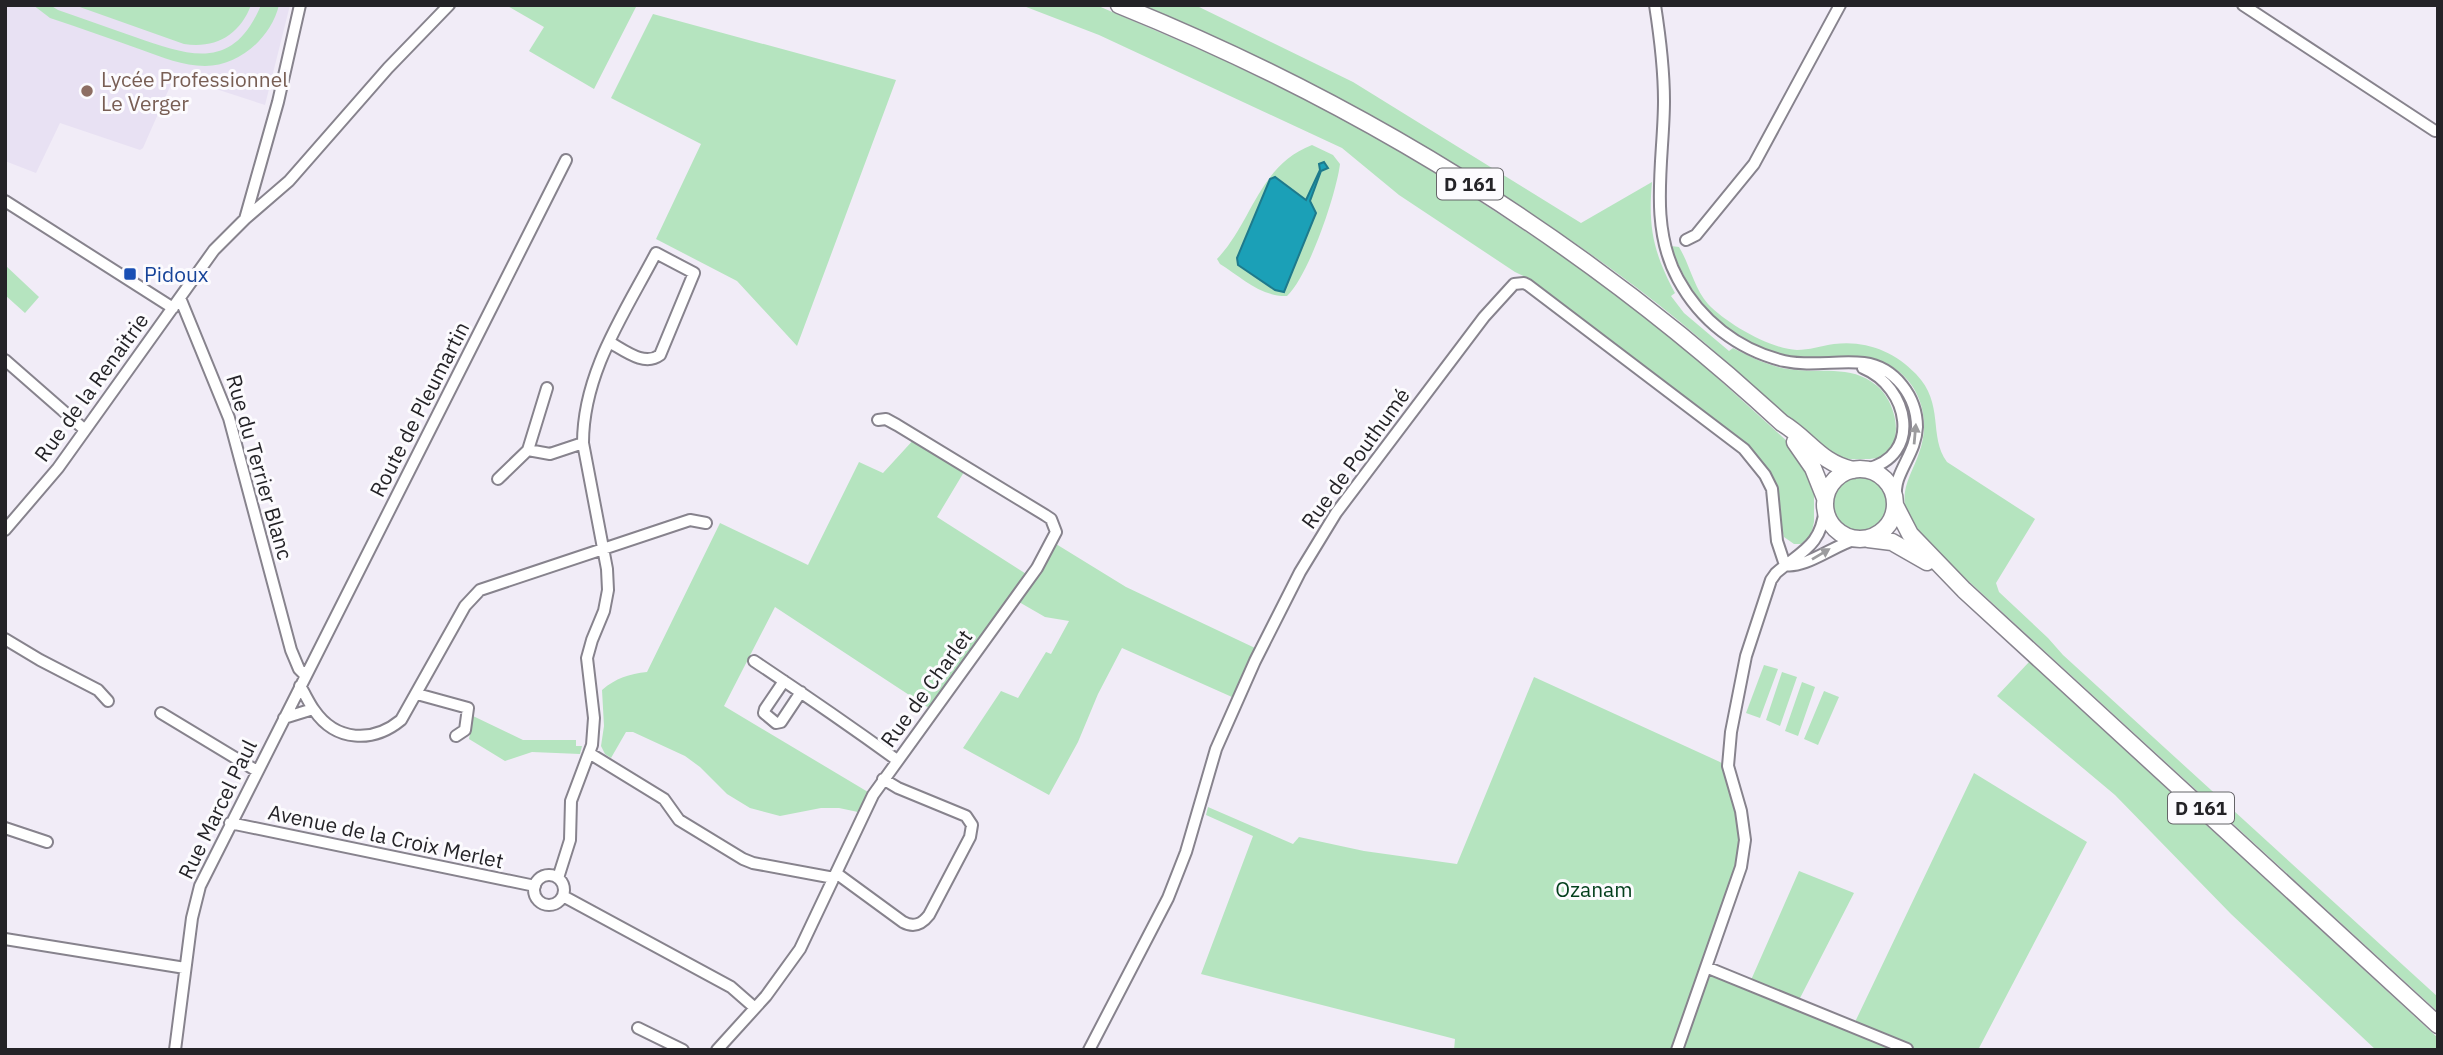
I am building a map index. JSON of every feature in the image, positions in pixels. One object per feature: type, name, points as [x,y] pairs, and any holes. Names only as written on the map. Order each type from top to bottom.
[{"type":"main road","name":"D 161","points":[[1119,5],[1298,86],[1383,132],[1476,188],[1628,293],[1742,386],[1826,460],[1859,470]]},
{"type":"main road","name":"D 161","points":[[1782,423],[1813,468],[1825,503]]},
{"type":"main road","points":[[1859,470],[1877,473],[1887,481],[1895,501],[1893,517],[1886,527],[1877,535],[1861,539],[1837,531],[1829,520],[1825,503],[1833,481],[1840,475],[1859,470]]},
{"type":"main road","name":"D 161","points":[[1895,501],[1910,534],[1964,590],[2438,1025]]},
{"type":"main road","name":"D 161","points":[[1861,539],[1889,541],[1903,547],[1964,590]]},
{"type":"street","points":[[245,219],[278,102],[300,5]]},
{"type":"street","points":[[180,298],[214,250],[289,181],[382,75],[449,5]]},
{"type":"street","points":[[1655,5],[1664,83],[1660,215],[1667,252],[1678,280],[1706,317],[1740,344],[1786,361],[1870,365],[1892,376],[1905,388],[1915,411],[1915,440],[1899,477],[1895,501]]},
{"type":"street","points":[[1686,240],[1700,231],[1754,164],[1840,5]]},
{"type":"street","points":[[2244,5],[2435,131]]},
{"type":"street","name":"Route de Pleumartin","points":[[305,676],[566,160]]},
{"type":"street","points":[[5,201],[173,308]]},
{"type":"street","points":[[558,878],[570,839],[570,801],[589,753],[594,718],[587,658],[607,603],[608,590],[583,443],[589,393],[609,342],[656,253],[694,273],[660,355],[655,359],[644,360],[609,342]]},
{"type":"street","name":"Rue de Pouthumé","points":[[1089,1050],[1168,898],[1186,852],[1216,749],[1255,661],[1300,572],[1336,513],[1484,317],[1514,284],[1528,285],[1744,449],[1770,484],[1775,504],[1777,541],[1785,565]]},
{"type":"street","name":"Rue du Terrier Blanc","points":[[180,298],[229,418],[291,650],[305,676]]},
{"type":"street","name":"Rue de la Renaitrie","points":[[5,530],[58,468],[180,298]]},
{"type":"street","points":[[5,360],[85,430]]},
{"type":"street","points":[[1850,364],[1884,381],[1897,398],[1902,415],[1903,430],[1897,451],[1884,463],[1859,470]]},
{"type":"street","points":[[498,479],[528,450],[547,388]]},
{"type":"street","name":"Rue de Charlet","points":[[718,1050],[755,1008],[804,943],[864,812],[883,779],[1037,568],[1052,542],[1056,528],[1051,519],[967,467],[890,421],[878,420]]},
{"type":"street","points":[[528,450],[550,454],[583,443]]},
{"type":"street","points":[[1677,1050],[1738,876],[1745,840],[1741,811],[1728,766],[1738,691],[1746,656],[1771,580],[1818,536],[1825,503]]},
{"type":"street","points":[[300,687],[325,723],[339,732],[367,736],[384,732],[401,720],[465,607],[480,590],[690,520],[706,523]]},
{"type":"street","points":[[1785,565],[1792,567],[1806,563],[1840,544],[1861,539]]},
{"type":"street","points":[[5,639],[98,690],[108,701]]},
{"type":"street","points":[[754,661],[897,760]]},
{"type":"street","name":"Rue Marcel Paul","points":[[175,1050],[191,918],[200,886],[305,676]]},
{"type":"street","points":[[784,681],[765,709],[766,717],[776,723],[781,722],[801,692]]},
{"type":"street","points":[[417,694],[468,708],[466,730],[456,736]]},
{"type":"street","points":[[284,718],[313,709]]},
{"type":"street","points":[[160,713],[257,771]]},
{"type":"street","points":[[589,753],[663,799],[679,820],[743,859],[753,863],[835,876],[903,922],[918,924],[929,915],[970,837],[972,825],[966,816],[898,788],[883,779]]},
{"type":"street","name":"Avenue de la Croix Merlet","points":[[230,823],[535,886]]},
{"type":"street","points":[[5,828],[47,842]]},
{"type":"street","points":[[553,875],[558,878],[564,886],[563,896],[555,903],[543,903],[536,896],[535,886],[544,876],[553,875]]},
{"type":"street","points":[[563,896],[731,987],[755,1008]]},
{"type":"street","points":[[5,939],[185,968]]},
{"type":"street","points":[[1706,967],[1907,1049]]},
{"type":"street","points":[[638,1028],[683,1050]]},
{"type":"shaded area","name":"Lycée Professionnel Le Verger","points":[[5,5],[290,5],[265,105],[179,77],[172,82],[143,148],[140,150],[60,123],[36,173],[5,161]]},
{"type":"green space","points":[[33,5],[50,5],[155,44],[192,53],[208,53],[223,50],[237,41],[250,26],[261,5],[279,5],[269,28],[252,48],[230,61],[205,66],[173,61],[50,18]]},
{"type":"green space","points":[[74,5],[251,5],[240,24],[225,38],[195,45],[184,44]]},
{"type":"green space","points":[[506,5],[637,5],[594,89],[529,51],[544,27]]},
{"type":"green space","points":[[1021,5],[1096,5],[1215,56],[1320,107],[1423,164],[1575,264],[1690,353],[1788,442],[1811,476],[1814,522],[1811,535],[1801,544],[1794,544],[1784,537],[1781,511],[1772,477],[1741,439],[1557,302],[1532,280],[1515,272],[1399,195],[1342,148],[1099,35]]},
{"type":"green space","points":[[1141,5],[1195,5],[1353,82],[1581,223],[1652,182],[1651,213],[1657,252],[1675,293],[1671,296],[1684,313],[1729,351],[1733,348],[1781,368],[1845,372],[1866,378],[1883,392],[1893,410],[1896,430],[1890,449],[1883,456],[1869,459],[1844,459],[1831,454],[1662,307],[1491,187],[1394,129],[1295,76]]},
{"type":"green space","points":[[653,14],[896,80],[797,346],[737,281],[656,239],[701,144],[611,98]]},
{"type":"green space","points":[[1312,145],[1333,155],[1340,164],[1333,195],[1320,234],[1295,286],[1287,296],[1269,293],[1244,280],[1220,264],[1217,259],[1279,166]]},
{"type":"green space","points":[[1671,246],[1679,247],[1699,291],[1708,304],[1749,334],[1786,349],[1811,349],[1846,343],[1868,346],[1889,353],[1916,374],[1925,385],[1934,408],[1938,442],[1947,462],[2035,519],[1996,583],[1999,592],[2063,655],[2438,997],[2438,1012],[1919,534],[1907,514],[1905,489],[1922,442],[1924,419],[1919,398],[1907,379],[1887,364],[1875,359],[1801,358],[1778,354],[1737,335],[1704,305],[1690,287]]},
{"type":"green space","points":[[5,265],[39,297],[25,313],[5,295]]},
{"type":"green space","points":[[916,437],[967,467],[937,517],[1031,577],[932,710],[775,607],[724,706],[868,792],[858,812],[821,808],[780,816],[750,808],[727,794],[685,756],[633,732],[626,732],[611,758],[605,754],[601,746],[604,726],[602,690],[623,677],[647,672],[720,523],[808,565],[859,462],[883,473]]},
{"type":"green space","points":[[1854,476],[1866,476],[1880,484],[1888,498],[1886,515],[1880,524],[1866,532],[1854,532],[1837,520],[1832,510],[1832,498],[1844,481]]},
{"type":"green space","points":[[1056,544],[1126,587],[1255,648],[1232,697],[1122,648],[1098,694],[1078,742],[1049,795],[963,748],[1001,691],[1018,698],[1046,652],[1051,654],[1069,621],[1045,617],[1019,602],[1046,564]]},
{"type":"green space","points":[[2029,662],[2438,1038],[2438,1050],[2376,1050],[2231,914],[2115,795],[1997,696]]},
{"type":"green space","points":[[1764,665],[1778,669],[1760,718],[1746,713]]},
{"type":"green space","points":[[1782,672],[1797,677],[1780,726],[1766,720]]},
{"type":"green space","name":"Ozanam","points":[[1534,677],[1720,762],[1737,776],[1749,820],[1751,843],[1745,874],[1712,964],[1751,980],[1799,871],[1854,893],[1799,1000],[1855,1022],[1974,773],[2087,842],[1978,1050],[1454,1050],[1455,1039],[1201,974],[1253,836],[1206,815],[1208,807],[1293,844],[1299,837],[1364,851],[1457,864]]},
{"type":"green space","points":[[1802,682],[1815,687],[1798,736],[1785,731]]},
{"type":"green space","points":[[1824,691],[1839,697],[1818,745],[1804,739]]},
{"type":"green space","points":[[473,716],[523,740],[576,740],[576,746],[582,746],[580,754],[532,752],[505,761],[469,739]]},
{"type":"water","points":[[1324,162],[1328,168],[1321,171],[1310,201],[1316,213],[1284,292],[1275,290],[1238,265],[1237,258],[1270,179],[1275,177],[1306,200],[1320,170],[1319,164]]},
{"type":"place","name":"Lycée Professionnel Le Verger","points":[[87,91]]},
{"type":"place","name":"Pidoux","points":[[130,274]]}]
